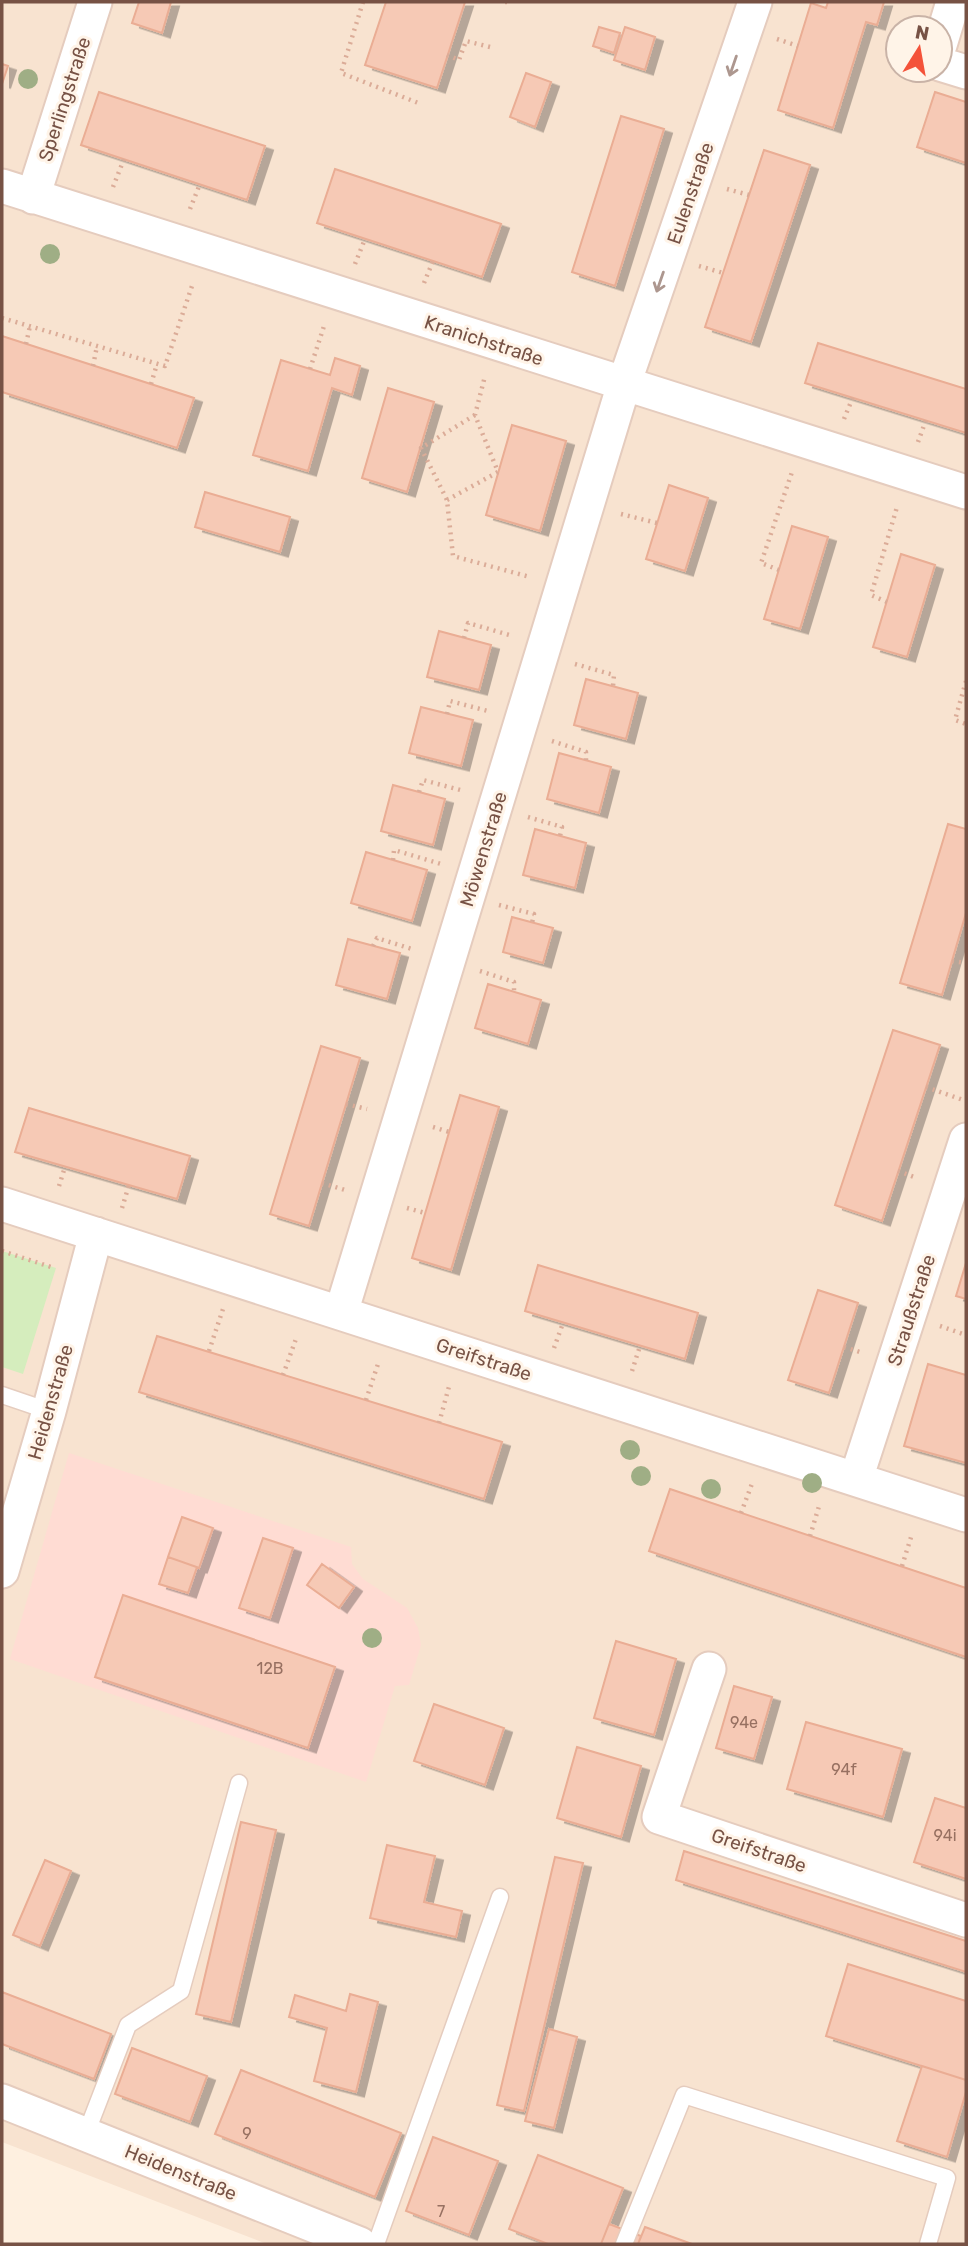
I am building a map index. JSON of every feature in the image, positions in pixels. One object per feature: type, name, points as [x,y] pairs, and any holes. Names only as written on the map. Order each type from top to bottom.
[{"type":"street","name":"Sperlingstraße","points":[[33,197],[95,2]]},
{"type":"street","name":"Eulenstraße","points":[[624,384],[755,2]]},
{"type":"street","name":"Kranichstraße","points":[[2,186],[966,492]]},
{"type":"street","name":"Möwenstraße","points":[[341,1314],[624,384]]},
{"type":"street","name":"Straußstraße","points":[[856,1479],[966,1140]]},
{"type":"street","name":"Greifstraße","points":[[2,1204],[966,1514]]},
{"type":"street","name":"Heidenstraße","points":[[2,1571],[49,1411],[96,1234]]},
{"type":"street","name":"Greifstraße","points":[[709,1669],[659,1817],[966,1920]]},
{"type":"street","name":"Heidenstraße","points":[[2,2101],[360,2244]]},
{"type":"lane","points":[[2,1395],[49,1411]]},
{"type":"lane","points":[[86,2134],[128,2025],[181,1991],[239,1783]]},
{"type":"lane","points":[[376,2244],[500,1897]]},
{"type":"lane","points":[[624,2244],[684,2095],[947,2178],[928,2244]]},
{"type":"path","points":[[363,2],[341,73],[421,104]]},
{"type":"path","points":[[447,55],[459,60],[466,41],[494,48]]},
{"type":"path","points":[[2,318],[165,366],[204,251]]},
{"type":"path","points":[[310,369],[335,293]]},
{"type":"path","points":[[26,344],[30,326]]},
{"type":"path","points":[[447,500],[498,472],[475,415],[493,343]]},
{"type":"path","points":[[93,366],[97,346]]},
{"type":"path","points":[[151,384],[157,364]]},
{"type":"path","points":[[475,415],[421,448],[447,500],[453,556],[564,586]]},
{"type":"path","points":[[779,570],[761,563],[803,440]]},
{"type":"path","points":[[887,602],[871,595],[906,473]]},
{"type":"path","points":[[464,638],[468,623],[614,675],[613,686]]},
{"type":"path","points":[[966,681],[956,720],[966,724]]},
{"type":"path","points":[[447,714],[450,701],[521,725],[586,752],[586,760]]},
{"type":"path","points":[[419,792],[423,780],[562,827],[560,836]]},
{"type":"path","points":[[393,860],[394,850],[534,914],[533,923]]},
{"type":"path","points":[[373,946],[377,938],[514,982],[514,991]]},
{"type":"path","points":[[952,961],[966,962]]},
{"type":"path","points":[[926,1087],[966,1101]]},
{"type":"path","points":[[2,1251],[85,1278]]},
{"type":"path","points":[[209,1351],[233,1279]]},
{"type":"path","points":[[283,1375],[308,1303]]},
{"type":"shaded area","points":[[2,2],[966,2],[966,2244],[267,2244],[2,2142]]},
{"type":"shaded area","points":[[69,1453],[351,1547],[352,1564],[363,1579],[407,1608],[418,1628],[421,1645],[409,1685],[395,1686],[366,1782],[10,1659]]},
{"type":"green space","points":[[2,1251],[56,1268],[23,1374],[2,1367]]},
{"type":"building","points":[[139,2],[171,2],[162,33],[132,23]]},
{"type":"building","points":[[386,2],[465,2],[437,88],[365,65]]},
{"type":"building","points":[[828,2],[884,2],[877,25],[866,22],[833,128],[778,110],[811,3],[826,8]]},
{"type":"building","points":[[599,27],[620,33],[614,53],[593,46]]},
{"type":"building","points":[[625,27],[655,37],[645,70],[614,60]]},
{"type":"building","points":[[2,64],[8,66],[2,84]]},
{"type":"building","points":[[526,73],[551,82],[535,127],[510,117]]},
{"type":"building","points":[[99,92],[265,146],[247,200],[81,145]]},
{"type":"building","points":[[935,92],[966,102],[966,163],[917,147]]},
{"type":"building","points":[[621,116],[664,129],[615,286],[572,272]]},
{"type":"building","points":[[764,150],[810,165],[751,342],[705,327]]},
{"type":"building","points":[[335,169],[501,224],[482,277],[317,223]]},
{"type":"building","points":[[2,336],[194,398],[177,448],[2,392]]},
{"type":"building","points":[[818,343],[966,389],[966,433],[805,383]]},
{"type":"building","points":[[335,358],[360,366],[352,395],[332,388],[308,471],[253,455],[281,360],[330,375]]},
{"type":"building","points":[[388,388],[434,402],[407,492],[362,478]]},
{"type":"building","points":[[512,425],[566,441],[540,531],[486,515]]},
{"type":"building","points":[[669,485],[708,498],[685,571],[646,559]]},
{"type":"building","points":[[205,492],[290,517],[280,552],[195,527]]},
{"type":"building","points":[[792,526],[828,537],[800,629],[764,619]]},
{"type":"building","points":[[901,554],[935,565],[907,657],[873,647]]},
{"type":"building","points":[[439,631],[491,645],[479,690],[427,677]]},
{"type":"building","points":[[586,679],[638,693],[626,739],[574,725]]},
{"type":"building","points":[[421,707],[473,720],[461,766],[409,753]]},
{"type":"building","points":[[559,753],[611,767],[599,813],[547,799]]},
{"type":"building","points":[[393,785],[445,799],[433,845],[381,831]]},
{"type":"building","points":[[948,824],[966,829],[966,913],[942,995],[900,983]]},
{"type":"building","points":[[535,829],[586,843],[575,888],[523,875]]},
{"type":"building","points":[[366,852],[427,870],[412,921],[351,903]]},
{"type":"building","points":[[512,917],[553,928],[543,963],[503,952]]},
{"type":"building","points":[[348,939],[400,953],[387,999],[336,985]]},
{"type":"building","points":[[488,984],[541,1000],[528,1044],[475,1028]]},
{"type":"building","points":[[893,1030],[940,1045],[882,1221],[835,1205]]},
{"type":"building","points":[[321,1046],[360,1058],[309,1226],[270,1214]]},
{"type":"building","points":[[460,1095],[499,1107],[451,1270],[412,1258]]},
{"type":"building","points":[[29,1108],[190,1156],[177,1199],[15,1152]]},
{"type":"building","points":[[966,1263],[966,1299],[956,1296]]},
{"type":"building","points":[[538,1265],[698,1313],[685,1359],[525,1311]]},
{"type":"building","points":[[818,1290],[858,1303],[829,1393],[788,1380]]},
{"type":"building","points":[[157,1336],[502,1442],[484,1499],[139,1392]]},
{"type":"building","points":[[928,1364],[966,1375],[966,1463],[904,1446]]},
{"type":"building","points":[[670,1489],[966,1588],[966,1657],[649,1551]]},
{"type":"building","points":[[182,1517],[213,1528],[199,1568],[168,1557]]},
{"type":"building","points":[[263,1538],[293,1548],[270,1618],[239,1608]]},
{"type":"building","points":[[168,1557],[197,1567],[188,1593],[159,1584]]},
{"type":"building","points":[[322,1564],[354,1587],[339,1608],[307,1585]]},
{"type":"building","points":[[123,1595],[335,1667],[308,1748],[95,1677]]},
{"type":"building","points":[[616,1641],[676,1659],[654,1735],[594,1718]]},
{"type":"building","points":[[734,1686],[772,1697],[754,1759],[716,1748]]},
{"type":"building","points":[[434,1704],[504,1728],[485,1785],[414,1761]]},
{"type":"building","points":[[806,1722],[902,1749],[883,1817],[787,1789]]},
{"type":"building","points":[[577,1747],[641,1766],[621,1837],[557,1818]]},
{"type":"building","points":[[935,1798],[966,1808],[966,1879],[914,1862]]},
{"type":"building","points":[[241,1822],[276,1830],[231,2022],[196,2014]]},
{"type":"building","points":[[387,1845],[435,1856],[424,1902],[462,1911],[456,1937],[370,1918]]},
{"type":"building","points":[[684,1851],[966,1941],[966,1972],[676,1880]]},
{"type":"building","points":[[555,1857],[583,1863],[524,2111],[497,2105]]},
{"type":"building","points":[[45,1860],[71,1871],[40,1946],[13,1935]]},
{"type":"building","points":[[848,1964],[966,2001],[966,2080],[826,2036]]},
{"type":"building","points":[[2,1992],[111,2034],[94,2079],[2,2044]]},
{"type":"building","points":[[350,1994],[378,2002],[356,2092],[314,2081],[327,2028],[289,2017],[295,1995],[346,2011]]},
{"type":"building","points":[[549,2029],[577,2037],[554,2128],[525,2121]]},
{"type":"building","points":[[132,2048],[207,2076],[190,2122],[115,2094]]},
{"type":"building","points":[[922,2066],[966,2080],[966,2092],[947,2157],[897,2141]]},
{"type":"building","points":[[241,2070],[401,2133],[375,2197],[215,2134]]},
{"type":"building","points":[[433,2137],[498,2161],[469,2235],[406,2211]]},
{"type":"building","points":[[538,2155],[623,2188],[601,2244],[548,2244],[509,2229]]},
{"type":"building","points":[[609,2224],[641,2236],[638,2244],[601,2244]]},
{"type":"building","points":[[645,2227],[692,2244],[638,2244]]}]
